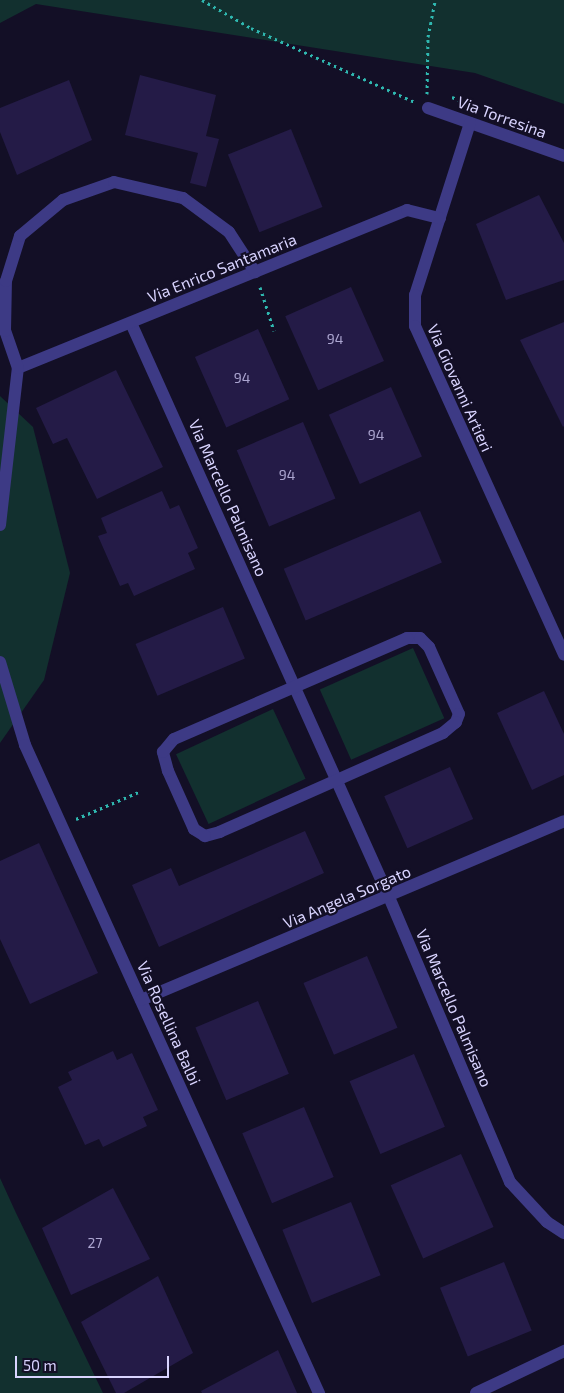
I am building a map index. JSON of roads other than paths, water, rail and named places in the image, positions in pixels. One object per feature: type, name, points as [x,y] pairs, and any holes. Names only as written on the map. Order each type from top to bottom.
[{"type":"street","name":"Via Torresina","points":[[428,108],[564,156]]},
{"type":"street","name":"Via Giovanni Artieri","points":[[470,123],[415,295],[413,316],[417,335],[564,655]]},
{"type":"street","points":[[0,525],[18,368],[5,331],[6,281],[20,236],[63,200],[114,182],[184,198],[229,232],[255,272]]},
{"type":"street","name":"Via Enrico Santamaria","points":[[18,368],[407,210],[440,218]]},
{"type":"street","name":"Via Marcello Palmisano","points":[[131,323],[389,897],[510,1182],[548,1222],[564,1234]]},
{"type":"street","points":[[407,638],[420,638],[429,647],[459,714],[456,722],[443,733],[205,836],[194,830],[187,819],[163,752],[174,739],[294,686],[407,638]]},
{"type":"street","name":"Via Rosellina Balbi","points":[[0,662],[25,745],[319,1393]]},
{"type":"street","name":"Via Angela Sorgato","points":[[141,1000],[389,897],[564,821]]},
{"type":"street","points":[[476,1393],[564,1351]]}]
